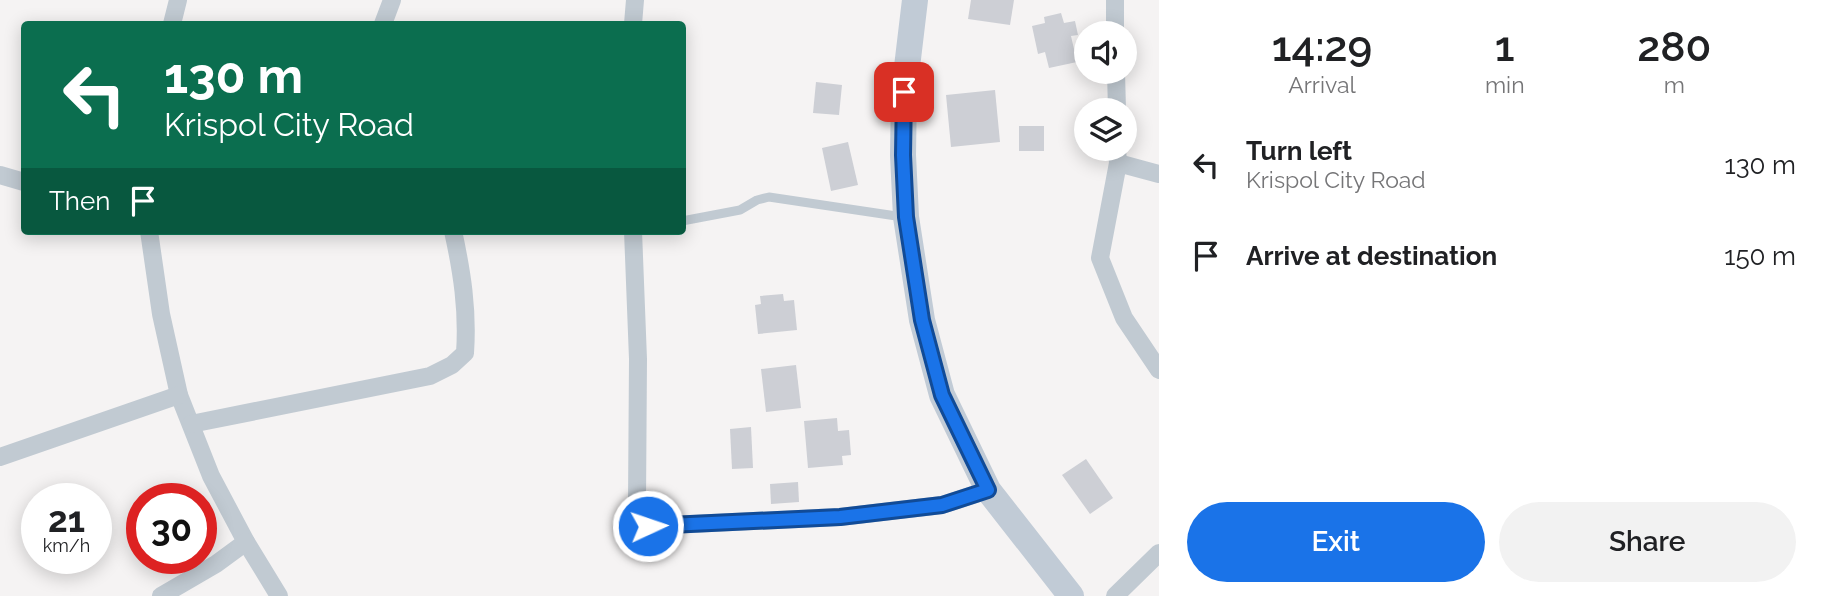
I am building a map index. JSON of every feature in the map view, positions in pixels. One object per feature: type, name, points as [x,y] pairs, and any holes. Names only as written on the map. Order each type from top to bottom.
[{"type":"street","points":[[173,21],[178,0]]},
{"type":"street","points":[[384,21],[391,0]]},
{"type":"street","points":[[633,21],[635,0]]},
{"type":"street","points":[[915,0],[904,92],[903,155],[906,217],[922,320],[942,395],[988,490],[1071,596]]},
{"type":"street","points":[[1115,0],[1115,21]]},
{"type":"street","points":[[1117,161],[1100,258],[1124,318],[1159,370]]},
{"type":"street","points":[[1129,161],[1159,174]]},
{"type":"street","points":[[0,175],[21,181]]},
{"type":"street","points":[[150,235],[161,314],[179,395],[211,476],[279,596]]},
{"type":"street","points":[[191,424],[430,376],[452,365],[465,353],[467,327],[462,270],[454,235]]},
{"type":"street","points":[[634,235],[638,359],[637,502],[640,516],[648,526],[840,517],[942,505],[988,490]]},
{"type":"street","points":[[0,457],[179,395]]},
{"type":"street","points":[[161,596],[216,564],[246,542]]},
{"type":"street","points":[[1115,596],[1159,553]]},
{"type":"lane","points":[[686,220],[740,210],[757,200],[769,197],[906,217]]},
{"type":"building","points":[[971,0],[1014,0],[1010,25],[968,19]]},
{"type":"building","points":[[1061,13],[1064,23],[1074,21],[1074,36],[1071,36],[1074,63],[1049,68],[1045,52],[1038,54],[1032,26],[1045,23],[1044,17]]},
{"type":"building","points":[[816,82],[842,85],[839,115],[813,113]]},
{"type":"building","points":[[995,90],[1000,142],[951,147],[946,95]]},
{"type":"building","points":[[1019,126],[1044,126],[1044,151],[1019,151]]},
{"type":"building","points":[[848,142],[858,185],[831,191],[822,148]]},
{"type":"building","points":[[783,294],[784,301],[794,300],[797,330],[758,334],[755,305],[761,304],[760,296]]},
{"type":"building","points":[[796,365],[801,408],[766,412],[761,369]]},
{"type":"building","points":[[837,418],[838,431],[849,430],[851,455],[842,456],[843,465],[808,468],[804,421]]},
{"type":"building","points":[[751,427],[753,468],[732,469],[730,429]]},
{"type":"building","points":[[1086,459],[1113,498],[1090,514],[1062,475]]},
{"type":"building","points":[[798,482],[799,502],[771,504],[770,484]]},
{"type":"route","points":[[648,526],[840,517],[942,505],[988,490],[942,395],[922,320],[906,217],[904,92]]}]
